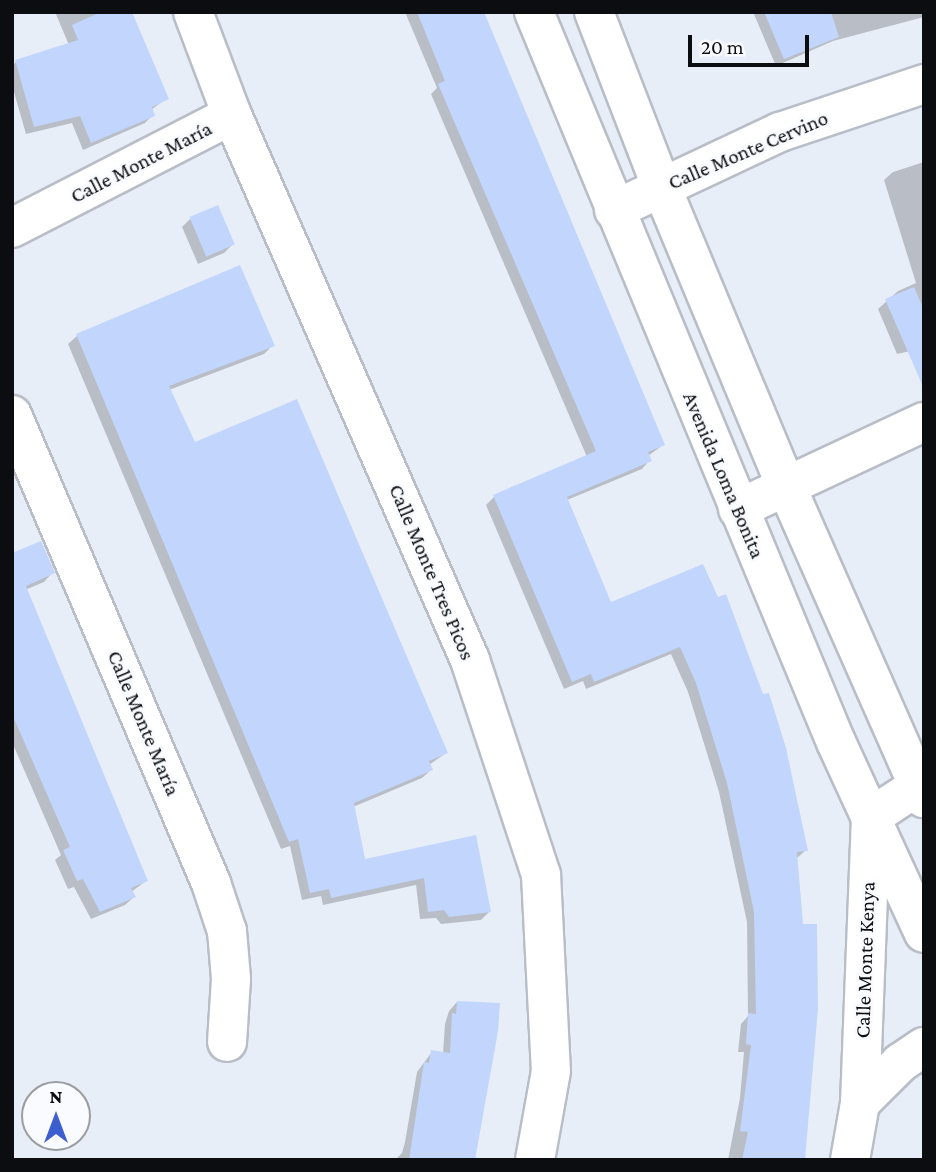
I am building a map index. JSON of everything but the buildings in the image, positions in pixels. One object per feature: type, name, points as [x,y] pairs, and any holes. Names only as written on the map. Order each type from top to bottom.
[{"type":"street","name":"Calle Monte Tres Picos","points":[[193,12],[232,115],[471,660],[541,875],[551,1071],[535,1160]]},
{"type":"street","name":"Avenida Loma Bonita","points":[[534,12],[738,509],[924,933]]},
{"type":"street","points":[[594,12],[661,186],[787,488],[922,789],[871,817]]},
{"type":"street","name":"Calle Monte Cervino","points":[[614,210],[780,132],[924,84]]},
{"type":"street","name":"Calle Monte María","points":[[12,228],[232,115]]},
{"type":"street","name":"Calle Monte María","points":[[12,415],[211,883],[226,930],[229,955],[231,979],[226,1042]]},
{"type":"street","points":[[738,509],[924,422]]},
{"type":"street","name":"Calle Monte Kenya","points":[[850,1160],[860,1103],[871,817]]},
{"type":"street","points":[[860,1103],[900,1063],[924,1047]]}]
